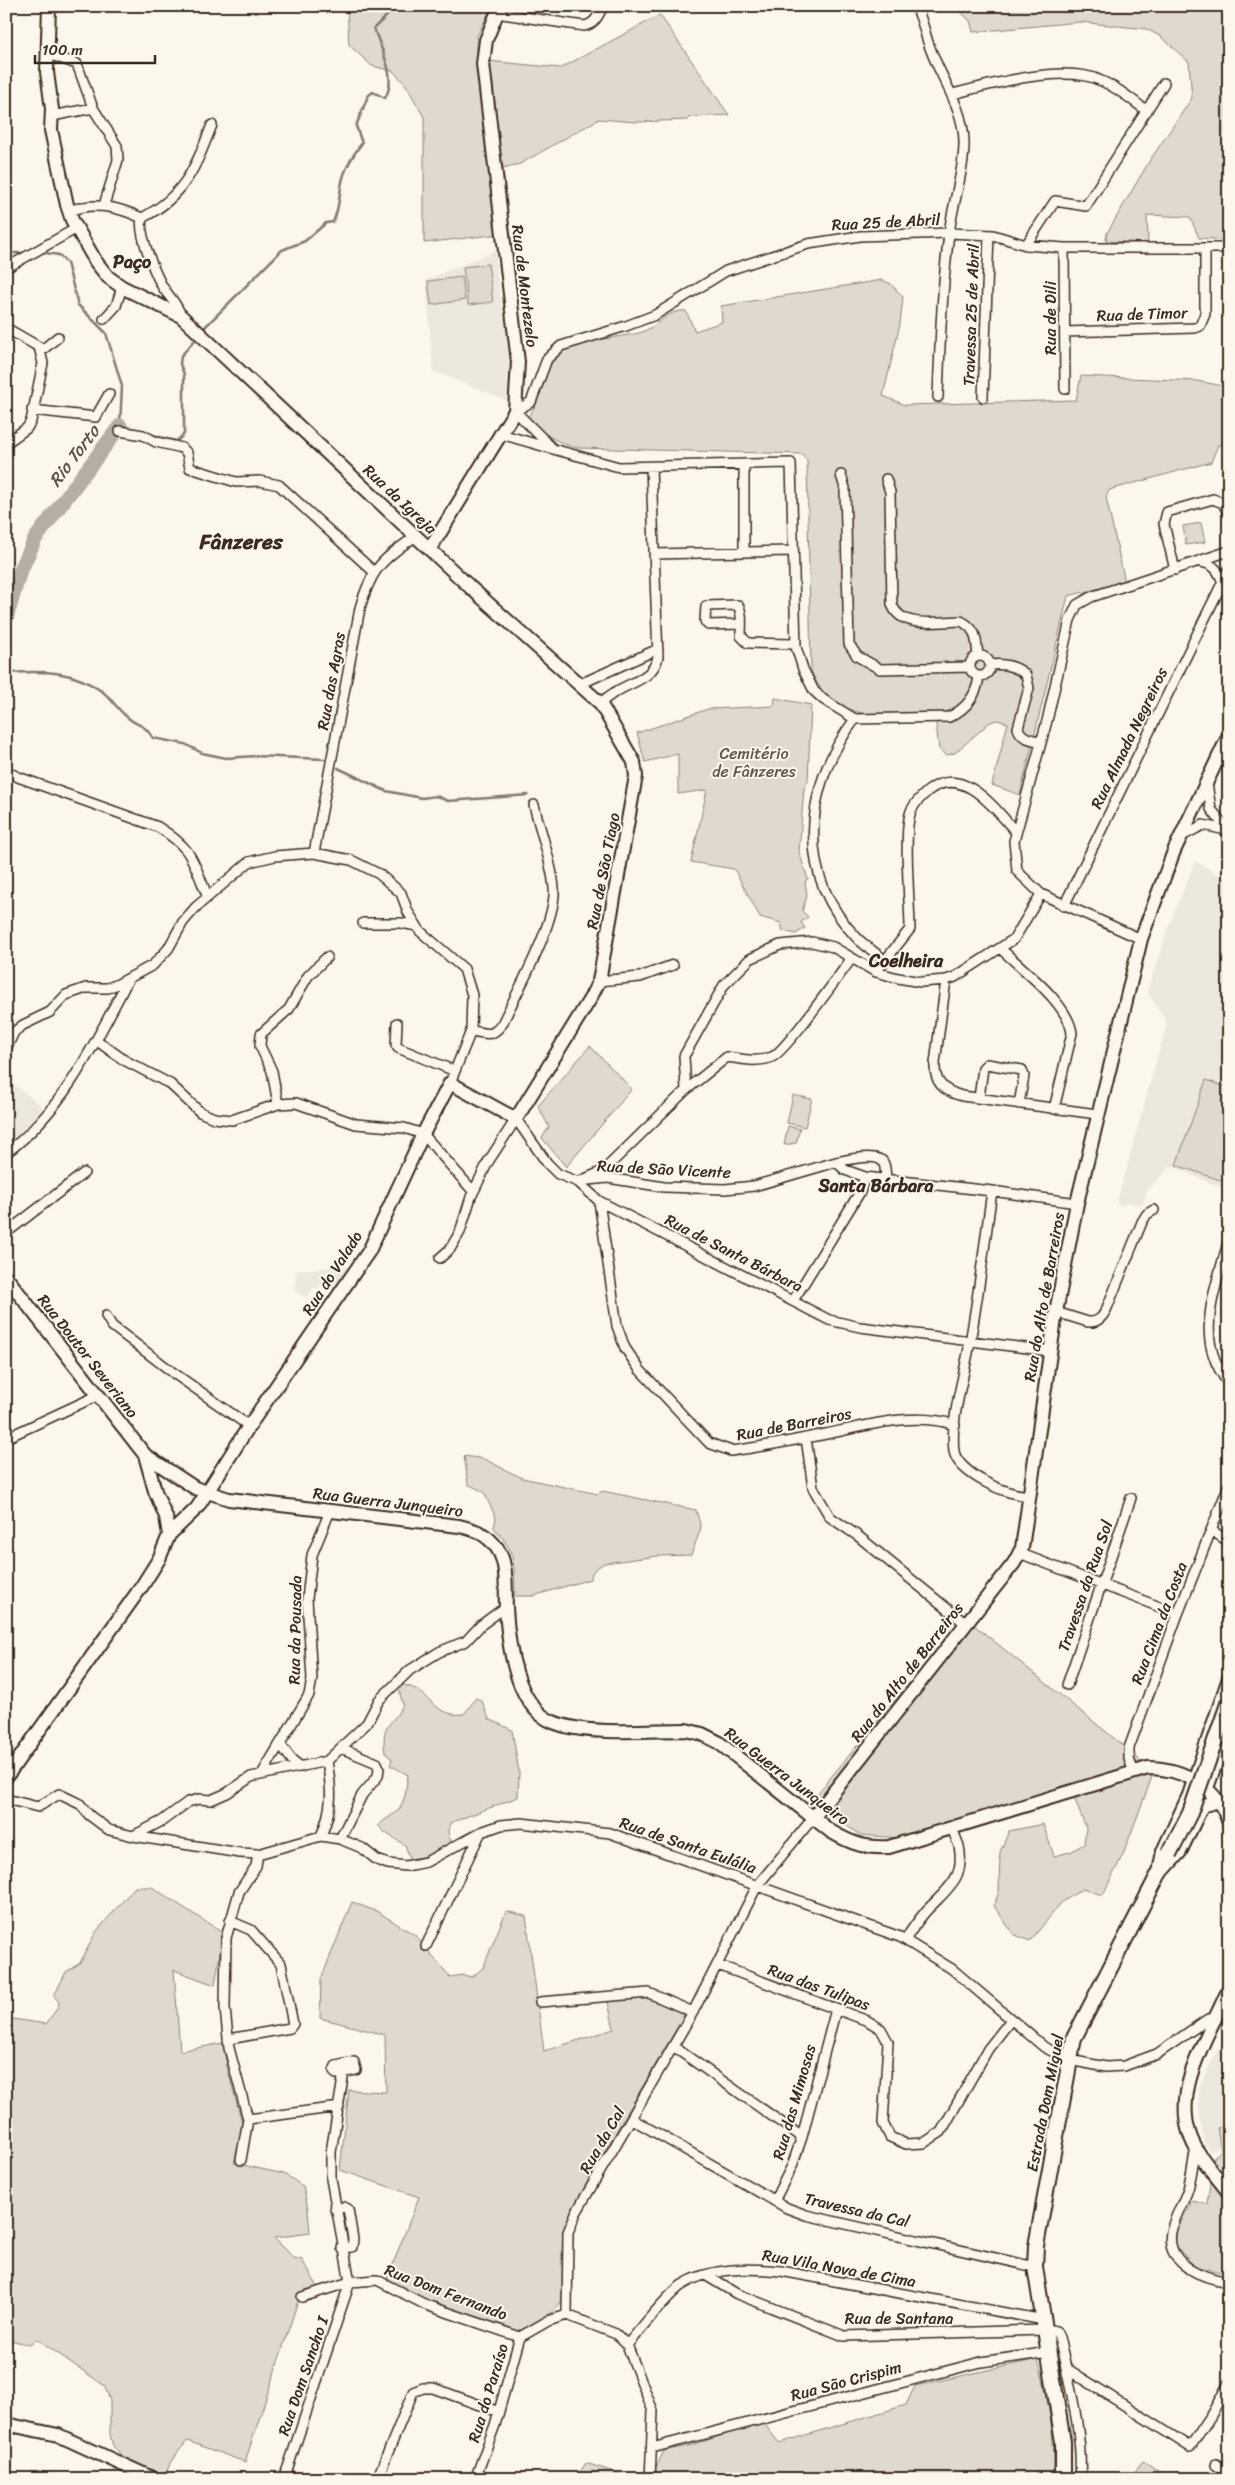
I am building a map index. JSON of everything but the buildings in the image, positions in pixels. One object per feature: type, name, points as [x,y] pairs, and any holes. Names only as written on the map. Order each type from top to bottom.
[{"type":"main road","points":[[1159,1874],[1190,1813],[1229,1701]]},
{"type":"main road","name":"Estrada Dom Miguel","points":[[1063,2479],[1063,2442],[1036,2267],[1036,2246],[1070,2060],[1077,2032],[1159,1874]]},
{"type":"street","name":"Rua da Igreja","points":[[49,6],[47,56],[52,130],[69,211],[76,228],[108,277],[122,287],[181,316],[430,549],[600,703]]},
{"type":"street","points":[[498,10],[584,26],[591,25],[603,6]]},
{"type":"street","points":[[915,6],[920,14],[929,46],[940,73],[953,94],[964,140],[949,233],[941,311],[938,397]]},
{"type":"street","name":"Rua de Montezelo","points":[[430,549],[515,411],[518,362],[483,64],[486,40],[498,10]]},
{"type":"street","points":[[47,56],[54,56],[77,64],[93,108],[117,146],[118,160],[104,205]]},
{"type":"street","points":[[953,94],[994,83],[1073,73],[1098,79],[1116,88],[1148,111]]},
{"type":"street","points":[[1026,245],[1055,201],[1086,206],[1164,83]]},
{"type":"street","points":[[52,116],[93,108]]},
{"type":"street","points":[[69,211],[81,206],[104,205],[142,218],[157,210],[185,183],[195,168],[212,125]]},
{"type":"street","points":[[142,218],[141,229],[152,262],[163,287],[178,306],[181,316]]},
{"type":"street","points":[[6,268],[22,261],[40,248],[76,228]]},
{"type":"street","name":"Rua 25 de Abril","points":[[515,411],[531,402],[547,359],[561,346],[655,315],[726,271],[808,244],[860,236],[949,233],[989,235],[1026,245],[1064,248],[1229,248]]},
{"type":"street","name":"Travessa 25 de Abril","points":[[983,397],[989,235]]},
{"type":"street","name":"Rua de Dili","points":[[1064,248],[1065,388]]},
{"type":"street","name":"Rua de Timor","points":[[1065,332],[1194,328],[1200,326],[1204,314],[1205,248]]},
{"type":"street","points":[[104,319],[116,306],[122,287]]},
{"type":"street","points":[[6,328],[34,343],[41,351],[42,377],[32,410],[31,421],[27,428],[6,443]]},
{"type":"street","points":[[41,351],[58,338]]},
{"type":"street","points":[[32,410],[96,417],[109,394]]},
{"type":"street","points":[[515,411],[553,449]]},
{"type":"street","points":[[120,431],[143,435],[156,442],[182,448],[187,453],[190,468],[236,482],[260,481],[279,485],[373,571]]},
{"type":"street","points":[[502,434],[619,467],[791,463],[796,644],[803,669],[814,690],[824,700],[855,719],[949,717],[961,712],[968,704],[976,690],[979,676]]},
{"type":"street","points":[[744,464],[744,550]]},
{"type":"street","points":[[600,703],[616,692],[644,678],[654,670],[658,657],[651,466]]},
{"type":"street","points":[[841,474],[845,488],[849,644],[857,656],[880,669],[970,666]]},
{"type":"street","points":[[886,478],[890,492],[892,604],[894,611],[907,621],[961,620],[973,628],[978,656]]},
{"type":"street","points":[[1175,570],[1164,524],[1167,512],[1213,499],[1223,502],[1229,515]]},
{"type":"street","name":"Rua das Agras","points":[[314,853],[360,608],[373,571],[387,556],[416,536]]},
{"type":"street","points":[[654,554],[744,550],[792,551]]},
{"type":"street","points":[[1141,939],[1064,906],[1041,894],[1017,871],[1014,856],[1016,832],[1041,742],[1070,620],[1077,605],[1091,597],[1229,552]]},
{"type":"street","points":[[1198,562],[1211,564],[1218,570],[1222,583]]},
{"type":"street","name":"Rua Almada Negreiros","points":[[1064,906],[1229,569]]},
{"type":"street","points":[[741,624],[741,636],[748,643],[796,644]]},
{"type":"street","points":[[578,685],[658,649]]},
{"type":"street","points":[[970,666],[974,658],[978,656]]},
{"type":"street","points":[[970,666],[974,674],[979,676],[988,672],[990,665],[988,659],[978,656]]},
{"type":"street","points":[[990,665],[1001,664],[1011,666],[1026,675],[1029,688],[1018,728],[1020,734],[1026,738],[1041,742]]},
{"type":"street","name":"Rua de São Tiago","points":[[516,1119],[530,1100],[599,981],[636,776],[634,762],[609,715],[600,703]]},
{"type":"street","points":[[855,719],[841,738],[820,785],[813,817],[813,846],[820,878],[835,908],[857,937],[884,960]]},
{"type":"street","name":"Rua do Alto de Barreiros","points":[[813,1818],[966,1624],[1022,1548],[1028,1495],[1056,1312],[1077,1203],[1097,1114],[1141,939],[1180,837],[1206,780],[1227,742]]},
{"type":"street","points":[[6,771],[158,827],[176,838],[192,855],[207,895]]},
{"type":"street","points":[[1206,780],[1211,809],[1227,831]]},
{"type":"street","points":[[876,972],[910,929],[908,835],[911,811],[922,796],[935,785],[952,781],[970,786],[991,804],[1016,832]]},
{"type":"street","points":[[472,1031],[491,1035],[502,1024],[546,928],[554,903],[554,888],[534,805]]},
{"type":"street","points":[[1180,837],[1204,825],[1211,809]]},
{"type":"street","points":[[1204,825],[1227,831]]},
{"type":"street","points":[[6,1049],[14,1032],[23,1025],[50,1012],[66,994],[86,988],[108,988],[153,965],[168,949],[183,922],[207,895],[249,862],[275,856],[314,853],[351,860],[379,874],[401,893],[408,912],[417,926],[464,969],[472,995],[472,1031],[452,1077],[398,1048],[396,1045],[396,1023]]},
{"type":"street","points":[[686,1090],[684,1056],[724,985],[750,959],[780,945],[797,942],[823,944],[876,972],[921,982],[946,980],[1001,949],[1014,939],[1041,894]]},
{"type":"street","points":[[363,923],[401,923],[417,926]]},
{"type":"street","points":[[1001,949],[1059,1005],[1071,1023],[1072,1033],[1054,1109]]},
{"type":"street","points":[[278,1104],[272,1071],[260,1046],[261,1034],[289,1009],[308,976],[327,957]]},
{"type":"street","points":[[578,1182],[603,1170],[686,1090],[727,1057],[755,1062],[774,1056],[818,1005],[852,958]]},
{"type":"street","points":[[599,981],[640,977],[673,965]]},
{"type":"street","points":[[6,1153],[25,1139],[52,1110],[96,1040],[129,978]]},
{"type":"street","points":[[946,980],[934,1075],[941,1087],[949,1093],[1097,1114]]},
{"type":"street","points":[[96,1040],[124,1060],[170,1084],[200,1112],[214,1118],[232,1120],[278,1104],[296,1103],[356,1124],[404,1128],[423,1134],[473,1192]]},
{"type":"street","points":[[979,1098],[984,1068],[987,1064],[1022,1070],[1024,1076],[1019,1104]]},
{"type":"street","name":"Rua de Santa Bárbara","points":[[452,1077],[516,1119],[547,1163],[558,1174],[578,1182],[599,1201],[829,1320],[860,1327],[1050,1351]]},
{"type":"street","name":"Rua do Valado","points":[[197,1508],[249,1426],[369,1251],[423,1134],[452,1077]]},
{"type":"street","points":[[440,1258],[450,1249],[460,1232],[473,1192],[497,1146],[516,1119]]},
{"type":"street","name":"Rua de São Vicente","points":[[578,1182],[608,1178],[664,1187],[725,1189],[754,1186],[836,1162],[870,1157],[880,1159],[884,1164],[886,1178]]},
{"type":"street","points":[[836,1162],[845,1170],[865,1176],[1077,1203]]},
{"type":"street","points":[[6,1233],[84,1174]]},
{"type":"street","points":[[793,1301],[860,1192],[865,1176]]},
{"type":"street","points":[[992,1191],[971,1340],[955,1425],[954,1452],[961,1465],[974,1476],[1018,1496],[1028,1495]]},
{"type":"street","name":"Rua de Barreiros","points":[[599,1201],[617,1326],[625,1348],[640,1370],[709,1443],[731,1451],[806,1438],[870,1424],[924,1420],[944,1421],[955,1425]]},
{"type":"street","points":[[1056,1312],[1094,1323],[1101,1318],[1107,1308],[1142,1222],[1147,1214],[1154,1210]]},
{"type":"street","points":[[1229,1239],[1210,1310],[1210,1328],[1213,1356],[1229,1385]]},
{"type":"street","name":"Rua Doutor Severiano","points":[[6,1277],[144,1455]]},
{"type":"street","points":[[106,1316],[112,1326],[249,1426]]},
{"type":"street","points":[[6,1438],[99,1395]]},
{"type":"street","points":[[806,1438],[813,1488],[830,1517],[858,1536],[966,1624]]},
{"type":"street","points":[[144,1455],[155,1491],[166,1517],[169,1535]]},
{"type":"street","name":"Rua Guerra Junqueiro","points":[[144,1455],[195,1488],[229,1499],[459,1526],[479,1531],[494,1543],[503,1560],[506,1610],[516,1669],[524,1696],[536,1712],[553,1722],[579,1729],[686,1730],[702,1734],[718,1742],[813,1818],[848,1842],[868,1848],[889,1847],[1134,1772],[1158,1768],[1193,1778]]},
{"type":"street","points":[[155,1491],[159,1478],[172,1474]]},
{"type":"street","name":"Rua Cima da Costa","points":[[1134,1772],[1129,1759],[1129,1748],[1178,1614],[1229,1485]]},
{"type":"street","points":[[6,1777],[142,1586],[159,1559],[169,1535],[197,1508],[225,1497]]},
{"type":"street","name":"Travessa da Rua Sol","points":[[1067,1685],[1132,1498]]},
{"type":"street","name":"Rua da Pousada","points":[[262,1774],[309,1696],[312,1679],[307,1599],[312,1555],[330,1512]]},
{"type":"street","points":[[166,1517],[174,1521],[183,1521]]},
{"type":"street","points":[[1211,1530],[1229,1542]]},
{"type":"street","points":[[1019,1553],[1178,1614]]},
{"type":"street","points":[[133,1836],[162,1821],[188,1802],[199,1798],[211,1800],[251,1777],[327,1761],[367,1724],[379,1700],[410,1670],[439,1652],[466,1641],[481,1625],[506,1610]]},
{"type":"street","name":"Estrada Dom Miguel","points":[[1159,1874],[1163,1851],[1189,1794],[1229,1678]]},
{"type":"street","name":"Estrada Dom Miguel","points":[[1159,1874],[1176,1857],[1202,1806],[1206,1788],[1229,1726]]},
{"type":"street","points":[[280,1744],[292,1760],[301,1767]]},
{"type":"street","points":[[340,1839],[362,1795],[378,1776],[379,1768],[377,1764],[341,1748]]},
{"type":"street","points":[[321,1836],[329,1816],[332,1800],[327,1761]]},
{"type":"street","points":[[1193,1778],[1206,1788],[1226,1811]]},
{"type":"street","name":"Rua de Santa Eulália","points":[[6,1799],[38,1807],[59,1794],[80,1804],[89,1815],[109,1830],[133,1836],[258,1854],[321,1836],[340,1839],[362,1848],[377,1860],[388,1864],[406,1866],[426,1862],[481,1832],[501,1825],[521,1823],[610,1833],[905,1940],[952,1969],[1010,2021],[1044,2047],[1070,2060],[1106,2067],[1124,2066],[1157,2054],[1208,2020],[1216,2020]]},
{"type":"street","points":[[1202,1806],[1214,1802],[1226,1811]]},
{"type":"street","name":"Rua da Cal","points":[[567,2315],[568,2232],[576,2213],[674,2047],[718,1965],[757,1886],[813,1818]]},
{"type":"street","points":[[905,1940],[930,1907],[949,1890],[957,1877],[960,1864],[959,1846],[952,1828]]},
{"type":"street","points":[[426,1946],[481,1832]]},
{"type":"street","points":[[241,2160],[248,2119],[229,2048],[225,2008],[225,1974],[230,1921],[239,1892],[256,1866],[258,1854]]},
{"type":"street","points":[[229,2039],[290,2028],[292,2024],[284,1971],[280,1964],[251,1930],[230,1921]]},
{"type":"street","name":"Rua das Tulipas","points":[[718,1965],[868,2020],[881,2029],[888,2042],[883,2123],[890,2136],[906,2144],[924,2143],[941,2132],[988,2050],[1010,2021]]},
{"type":"street","points":[[1229,1988],[1188,2079],[1185,2103],[1188,2132],[1196,2147],[1229,2193]]},
{"type":"street","points":[[540,2002],[636,1992],[649,1993],[693,2012]]},
{"type":"street","name":"Rua das Mimosas","points":[[774,2201],[792,2166],[802,2137],[836,2009]]},
{"type":"street","points":[[674,2047],[802,2137]]},
{"type":"street","points":[[344,2072],[331,2152],[331,2179],[342,2248],[350,2282]]},
{"type":"street","points":[[248,2119],[339,2107]]},
{"type":"street","name":"Travessa da Cal","points":[[632,2119],[774,2201],[806,2215],[1036,2267]]},
{"type":"street","points":[[1196,2147],[1188,2189],[1171,2234],[1172,2247],[1177,2257],[1204,2277],[1229,2282]]},
{"type":"street","points":[[335,2209],[348,2208],[353,2239],[352,2247],[342,2248]]},
{"type":"street","name":"Rua Vila Nova de Cima","points":[[627,2345],[681,2286],[705,2275],[752,2268],[781,2271],[1045,2326]]},
{"type":"street","name":"Rua de Santana","points":[[705,2275],[737,2294],[844,2336],[1045,2326]]},
{"type":"street","name":"Rua Dom Fernando","points":[[302,2297],[350,2282],[377,2280],[426,2304],[520,2337]]},
{"type":"street","name":"Rua Dom Sancho I","points":[[284,2479],[350,2282]]},
{"type":"street","points":[[567,2315],[616,2334],[627,2345],[653,2411],[650,2479]]},
{"type":"street","name":"Rua do Paraíso","points":[[475,2479],[499,2412],[520,2337],[548,2321],[567,2315]]},
{"type":"street","points":[[1045,2326],[1056,2331],[1066,2368],[1077,2418],[1081,2459],[1080,2479]]},
{"type":"street","name":"Rua São Crispim","points":[[652,2448],[981,2362],[1049,2352]]},
{"type":"street","points":[[1066,2368],[1190,2447],[1229,2383]]},
{"type":"street","points":[[377,2479],[413,2392],[423,2388],[433,2388],[499,2412]]},
{"type":"street","points":[[6,2424],[58,2434],[154,2479]]},
{"type":"street","points":[[1216,2464],[1229,2473]]},
{"type":"shaded area","points":[[497,250],[498,258],[495,262],[512,366],[508,401],[433,371],[426,280]]},
{"type":"shaded area","points":[[1195,861],[1229,881],[1229,1191],[1171,1166],[1148,1189],[1142,1206],[1127,1202],[1124,1205],[1116,1205],[1167,1023],[1147,992],[1168,928]]},
{"type":"shaded area","points":[[6,1078],[47,1110],[13,1142],[6,1134]]},
{"type":"shaded area","points":[[354,1266],[337,1292],[322,1282],[317,1289],[314,1287],[306,1298],[294,1290],[297,1270]]},
{"type":"shaded area","points":[[1229,2027],[1229,2131],[1220,2132],[1219,2148],[1211,2152],[1204,2142],[1198,2105],[1200,2085]]},
{"type":"green space","points":[[347,6],[492,6],[477,36],[477,60],[561,68],[660,15],[729,115],[689,117],[688,120],[636,122],[599,119],[520,164],[498,169],[509,233],[424,243],[424,117],[406,85],[393,71],[372,66],[349,45]]},
{"type":"green space","points":[[955,6],[1229,6],[1229,240],[1199,238],[1190,217],[1147,215],[1148,243],[1106,241],[1107,233],[1150,160],[1192,98],[1189,62],[1160,36],[1146,29],[1080,22],[973,32],[970,21]]},
{"type":"green space","points":[[488,264],[493,302],[468,305],[463,267]]},
{"type":"green space","points":[[462,277],[465,300],[431,305],[428,281]]},
{"type":"green space","points":[[882,280],[891,284],[903,297],[900,324],[883,396],[905,405],[1076,400],[1081,376],[1197,381],[1229,387],[1229,445],[1218,445],[1211,462],[1109,490],[1106,497],[1125,582],[1068,596],[1020,795],[992,785],[1008,723],[997,720],[990,722],[955,753],[946,755],[939,749],[935,715],[899,716],[863,713],[847,708],[832,700],[820,687],[811,670],[807,461],[802,454],[577,448],[550,437],[528,417],[537,402],[552,361],[557,354],[572,346],[639,333],[679,311],[686,311],[695,331],[722,322],[721,306]]},
{"type":"green space","points":[[1201,523],[1205,542],[1186,545],[1183,526]]},
{"type":"green space","name":"Cemitério de Fânzeres","points":[[775,698],[811,705],[808,781],[804,788],[799,852],[808,879],[805,881],[807,896],[802,911],[808,917],[801,922],[805,928],[796,934],[783,931],[781,923],[760,917],[734,869],[691,862],[707,790],[678,794],[678,754],[645,762],[637,733],[708,709],[774,706]]},
{"type":"green space","points":[[590,1046],[632,1089],[566,1167],[542,1138],[549,1127],[538,1106]]},
{"type":"green space","points":[[1206,1080],[1229,1088],[1229,1166],[1223,1181],[1176,1165]]},
{"type":"green space","points":[[793,1095],[812,1099],[805,1127],[787,1123]]},
{"type":"green space","points":[[788,1126],[800,1129],[796,1143],[784,1145]]},
{"type":"green space","points":[[464,1456],[484,1459],[522,1478],[598,1494],[602,1491],[696,1510],[701,1528],[691,1555],[658,1556],[604,1563],[593,1571],[590,1579],[533,1596],[513,1596],[515,1593],[514,1565],[510,1551],[494,1528],[496,1518],[484,1492],[468,1484]]},
{"type":"green space","points":[[962,1620],[974,1625],[1136,1756],[1152,1777],[1124,1852],[1103,1895],[1082,1889],[1061,1903],[1030,1941],[1013,1934],[994,1906],[999,1891],[1000,1852],[1009,1831],[1043,1824],[1054,1856],[1070,1852],[1084,1844],[1086,1828],[1069,1785],[899,1838],[860,1835],[811,1801]]},
{"type":"green space","points":[[403,1685],[420,1692],[438,1708],[453,1714],[464,1714],[476,1698],[482,1701],[489,1719],[512,1730],[519,1772],[518,1797],[450,1823],[448,1832],[452,1845],[429,1856],[410,1859],[405,1845],[384,1832],[378,1825],[399,1810],[405,1796],[408,1775],[390,1765],[392,1759],[385,1753],[384,1743],[384,1736],[388,1726],[403,1705],[399,1690]]},
{"type":"green space","points":[[135,1887],[152,1887],[223,1933],[215,1985],[174,1970],[180,2051],[223,2043],[227,2067],[243,2126],[234,2163],[284,2174],[303,2186],[308,2209],[310,2233],[274,2238],[294,2258],[302,2260],[318,2287],[302,2294],[297,2304],[245,2462],[187,2441],[171,2461],[165,2476],[122,2456],[113,2446],[110,2435],[110,2401],[105,2386],[37,2339],[30,2345],[6,2339],[6,2018],[46,2024],[58,2007],[59,2002],[54,1996],[66,1972],[80,1963],[96,1932]]},
{"type":"green space","points":[[352,1902],[378,1912],[415,1935],[450,1977],[463,1975],[472,1977],[483,1968],[506,1911],[526,1916],[544,2051],[614,2029],[608,2002],[638,1994],[680,2011],[684,2016],[595,2168],[565,2224],[562,2300],[559,2306],[548,2316],[527,2327],[514,2332],[404,2293],[387,2279],[419,2197],[340,2170],[349,2090],[386,2092],[385,2035],[320,2018],[321,1979]]},
{"type":"green space","points":[[1223,2085],[1229,2085],[1229,2125],[1227,2125]]},
{"type":"green space","points":[[1229,2127],[1229,2274],[1194,2266],[1175,2245],[1177,2230],[1192,2201],[1207,2204],[1214,2157],[1221,2151],[1217,2128]]},
{"type":"green space","points":[[1038,2359],[1045,2387],[1054,2451],[1053,2479],[650,2479],[664,2451],[692,2445],[763,2422],[779,2443],[906,2405],[915,2386]]},
{"type":"green space","points":[[1143,2460],[1169,2479],[1130,2479]]},
{"type":"green space","points":[[586,2463],[636,2479],[575,2479]]},
{"type":"waterway","points":[[203,329],[282,250],[305,241],[326,223],[333,222],[338,208],[345,171],[362,143],[356,126],[368,96],[373,92],[385,98],[389,90],[390,81],[387,63],[374,28],[397,6]]},
{"type":"waterway","name":"Rio Torto","points":[[39,252],[59,255],[67,263],[78,305],[106,333],[122,386],[120,426],[177,441],[184,434],[184,374],[180,364],[181,356],[194,341]]},
{"type":"waterway","name":"Rio Torto","points":[[6,253],[24,253]]},
{"type":"waterway","name":"Rio Torto","points":[[6,619],[19,574],[35,539],[120,426]]},
{"type":"waterway","points":[[6,673],[45,672],[68,675],[80,679],[103,692],[124,714],[146,729],[153,738],[185,744],[202,753],[226,758],[255,756],[324,759]]},
{"type":"waterway","points":[[338,768],[386,791],[422,798],[436,796],[448,801],[528,795]]},
{"type":"district","name":"Paço","points":[[132,262]]},
{"type":"district","name":"Fânzeres","points":[[241,542]]},
{"type":"district","name":"Coelheira","points":[[906,961]]},
{"type":"district","name":"Santa Bárbara","points":[[876,1186]]}]
